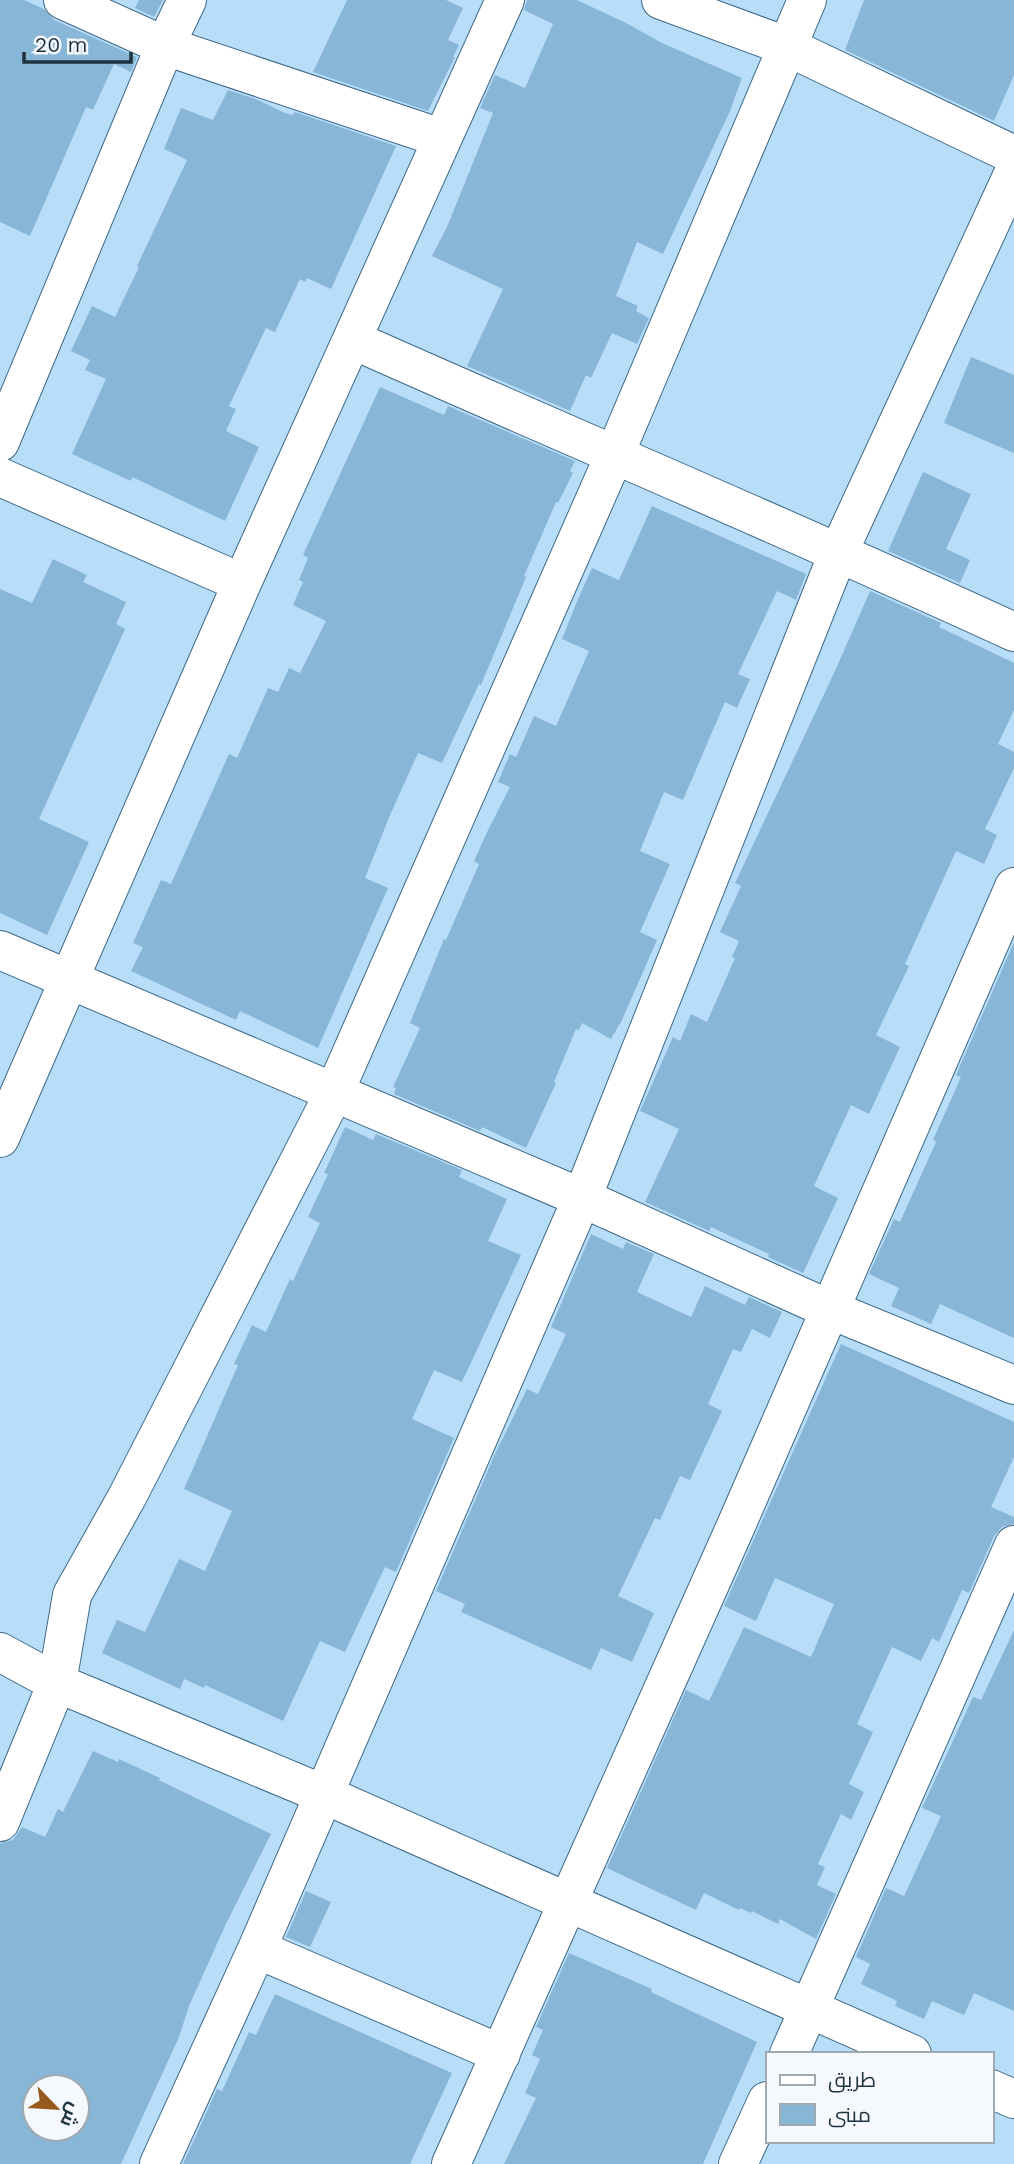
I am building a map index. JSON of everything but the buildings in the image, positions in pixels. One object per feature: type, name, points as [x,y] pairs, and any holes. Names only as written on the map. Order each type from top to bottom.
[{"type":"street","points":[[63,0],[165,46],[441,138]]},
{"type":"street","points":[[0,442],[165,46],[187,0]]},
{"type":"street","points":[[0,1138],[242,583],[505,0]]},
{"type":"street","points":[[661,0],[786,47],[1014,155]]},
{"type":"street","points":[[0,1822],[57,1683],[72,1595],[127,1497],[334,1093],[614,456],[807,0]]},
{"type":"street","points":[[159,2164],[257,1949],[582,1198],[839,551],[1014,172]]},
{"type":"street","points":[[353,340],[614,456],[839,551],[1014,632]]},
{"type":"street","points":[[0,477],[242,583]]},
{"type":"street","points":[[451,2164],[831,1310],[1014,887]]},
{"type":"street","points":[[0,950],[67,981],[582,1198],[831,1310],[1014,1385]]},
{"type":"street","points":[[790,2052],[1014,1545]]},
{"type":"street","points":[[0,1652],[57,1683],[323,1794],[907,2052]]},
{"type":"street","points":[[257,1949],[500,2054]]},
{"type":"street","points":[[993,2090],[1014,2099]]},
{"type":"street","points":[[738,2164],[766,2103]]}]
